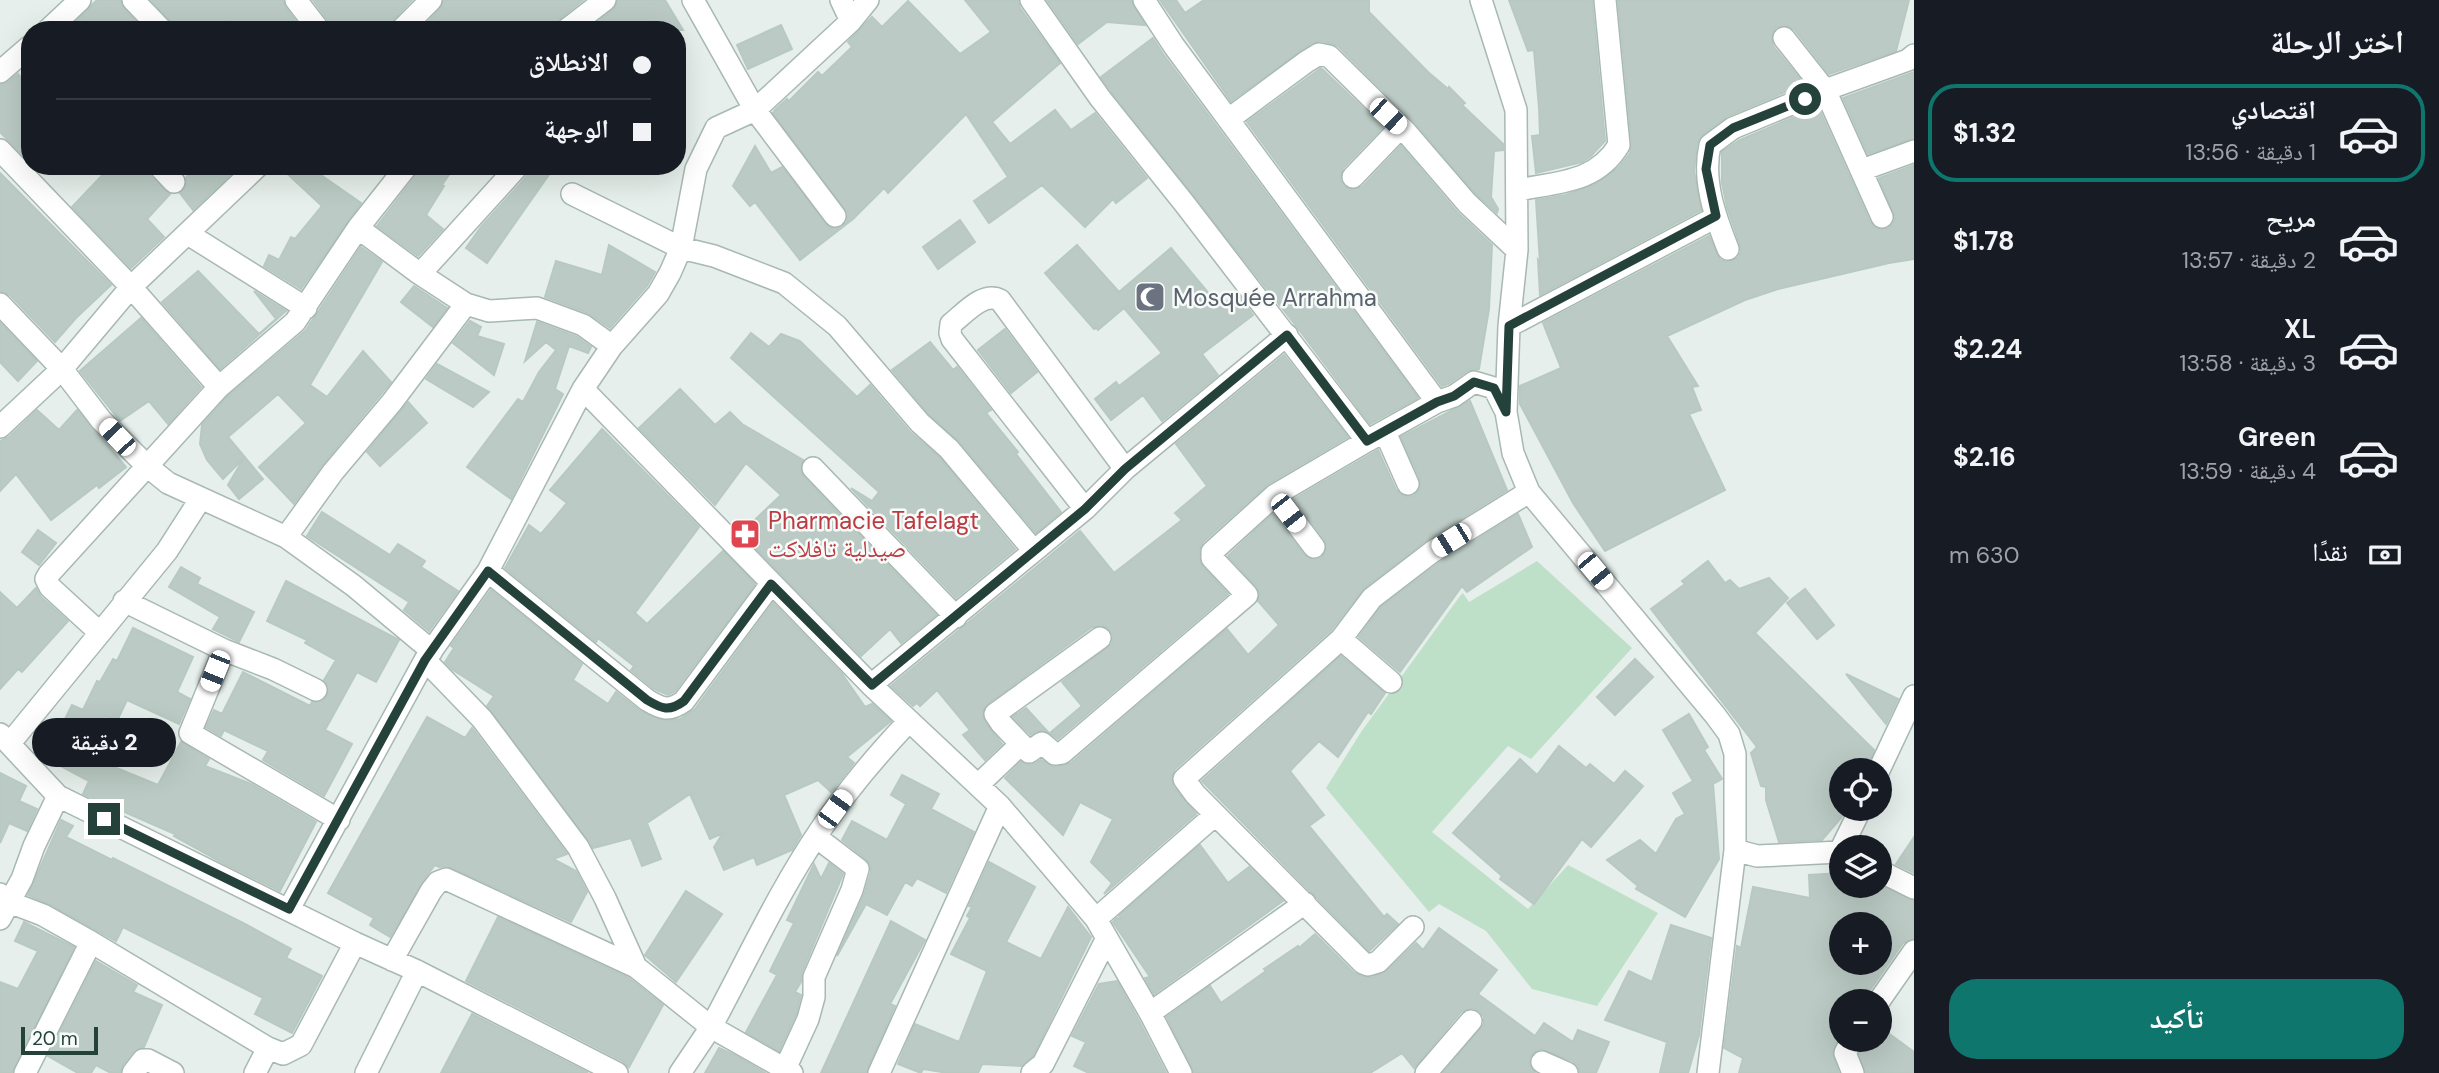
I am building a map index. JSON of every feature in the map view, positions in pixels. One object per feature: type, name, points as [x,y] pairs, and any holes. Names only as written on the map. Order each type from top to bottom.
[{"type":"street","points":[[58,21],[80,0]]},
{"type":"street","points":[[133,0],[153,21]]},
{"type":"street","points":[[296,0],[312,21]]},
{"type":"street","points":[[578,21],[605,0]]},
{"type":"street","points":[[693,0],[755,110],[835,216]]},
{"type":"street","points":[[841,0],[851,21]]},
{"type":"street","points":[[289,909],[429,656],[488,571],[583,389],[612,346],[657,294],[681,248],[696,169],[704,147],[716,128],[755,110],[851,21],[868,0]]},
{"type":"street","points":[[1031,0],[1100,98],[1287,335],[1376,436],[1408,484]]},
{"type":"street","points":[[1144,0],[1174,46],[1437,402]]},
{"type":"street","points":[[1481,0],[1516,110],[1517,250],[1509,326],[1506,412],[1513,453],[1529,492],[1729,734],[1735,754],[1735,850],[1707,1073]]},
{"type":"street","points":[[1518,190],[1580,178],[1602,167],[1611,159],[1619,145],[1605,0]]},
{"type":"street","points":[[409,21],[426,2]]},
{"type":"street","points":[[1784,38],[1825,90],[1882,217]]},
{"type":"street","points":[[0,72],[21,54]]},
{"type":"street","points":[[1229,118],[1320,54],[1329,55],[1401,127],[1467,203],[1517,250]]},
{"type":"street","points":[[1728,249],[1716,216],[1706,169],[1710,145],[1733,128],[1908,60],[1914,55]]},
{"type":"street","points":[[1353,177],[1401,127]]},
{"type":"street","points":[[0,150],[21,172]]},
{"type":"street","points":[[1863,170],[1914,151]]},
{"type":"street","points":[[24,175],[131,287],[219,387]]},
{"type":"street","points":[[167,175],[174,182]]},
{"type":"street","points":[[0,427],[62,369],[131,287],[249,175]]},
{"type":"street","points":[[99,632],[50,587],[46,579],[66,553],[219,387],[295,322],[358,228],[400,175]]},
{"type":"street","points":[[420,274],[510,175]]},
{"type":"street","points":[[572,194],[681,248],[714,256],[784,283],[837,326],[920,423],[949,449],[1034,551]]},
{"type":"street","points":[[1509,326],[1716,216]]},
{"type":"street","points":[[358,228],[466,304],[489,311],[537,308],[583,325],[612,346]]},
{"type":"street","points":[[188,234],[306,308]]},
{"type":"street","points":[[1085,509],[952,339],[951,324],[985,298],[995,297],[1000,300],[1125,469]]},
{"type":"street","points":[[0,304],[62,369],[101,420],[147,466],[168,483],[286,537],[355,586],[429,656],[482,719],[578,847],[605,898],[636,967]]},
{"type":"street","points":[[286,537],[332,472],[392,402],[466,304]]},
{"type":"street","points":[[872,685],[1085,509],[1125,469],[1287,335]]},
{"type":"street","points":[[1100,638],[995,714],[1000,723],[1029,752],[1042,743],[1055,754],[1062,753],[1247,595],[1212,558],[1213,552],[1275,495],[1437,402],[1454,396],[1474,382],[1494,388],[1506,412]]},
{"type":"street","points":[[583,389],[771,584],[872,685],[1000,806],[1101,928],[1181,1073]]},
{"type":"street","points":[[813,468],[956,617]]},
{"type":"street","points":[[1413,927],[1378,962],[1368,965],[1216,815],[1184,779],[1341,639],[1372,598],[1432,552],[1529,492]]},
{"type":"street","points":[[1275,495],[1314,547]]},
{"type":"street","points":[[201,498],[167,551],[5,739],[58,796],[417,971],[617,1073]]},
{"type":"street","points":[[488,571],[661,709],[670,709],[684,701],[771,584]]},
{"type":"street","points":[[124,601],[224,650],[264,665],[316,690]]},
{"type":"street","points":[[1341,639],[1391,682]]},
{"type":"street","points":[[224,650],[190,733],[339,820]]},
{"type":"street","points":[[1885,758],[1912,707]]},
{"type":"street","points":[[680,1073],[710,1027],[785,888],[816,837],[865,768],[909,720]]},
{"type":"street","points":[[978,785],[1021,744]]},
{"type":"street","points":[[58,796],[34,846],[22,879],[3,905],[43,915],[268,1048],[283,1054],[301,1045],[355,943]]},
{"type":"street","points":[[879,1073],[1000,806]]},
{"type":"street","points":[[1032,1073],[1044,1064],[1101,928],[1216,815]]},
{"type":"street","points":[[391,960],[430,891],[438,882],[446,879],[636,967],[710,1027],[788,1071],[808,1020],[814,997],[814,977],[852,890],[858,869],[816,837]]},
{"type":"street","points":[[1735,850],[1757,856],[1829,851]]},
{"type":"street","points":[[1892,877],[1914,888]]},
{"type":"street","points":[[1150,1013],[1305,903]]},
{"type":"street","points":[[25,1073],[91,942]]},
{"type":"street","points":[[1887,989],[1914,951]]},
{"type":"street","points":[[366,1073],[417,971]]},
{"type":"street","points":[[1426,1073],[1471,1021]]},
{"type":"street","points":[[255,1073],[268,1048]]},
{"type":"street","points":[[1846,1052],[1853,1073]]},
{"type":"street","points":[[132,1073],[143,1060],[149,1060],[173,1073]]},
{"type":"street","points":[[1542,1062],[1567,1073]]},
{"type":"green space","points":[[1537,561],[1632,648],[1531,759],[1508,746],[1432,832],[1528,909],[1568,865],[1658,913],[1597,1006],[1532,989],[1486,931],[1439,904],[1429,912],[1326,788],[1361,732],[1460,596],[1463,593],[1469,602]]},
{"type":"building","points":[[97,0],[120,0],[124,9],[135,21],[76,21]]},
{"type":"building","points":[[151,0],[283,0],[295,21],[229,20],[171,21]]},
{"type":"building","points":[[313,0],[412,0],[392,21],[328,21]]},
{"type":"building","points":[[444,0],[583,0],[558,21],[429,21],[440,9]]},
{"type":"building","points":[[618,0],[665,0],[678,21],[599,21],[613,10]]},
{"type":"building","points":[[965,0],[1018,0],[1020,8],[1060,63],[992,122],[1010,144],[1055,110],[1071,130],[1095,113],[1147,178],[1116,203],[1113,199],[1085,227],[1042,185],[989,223],[974,201],[1008,177],[966,114],[888,193],[884,188],[853,219],[800,260],[755,202],[750,206],[733,186],[755,146],[771,173],[782,167],[829,228],[842,227],[847,222],[848,214],[773,113],[818,72],[822,76],[852,47],[848,42],[872,17],[882,27],[908,1],[960,54],[991,32]]},
{"type":"building","points":[[1047,0],[1131,0],[1145,25],[1107,22],[1078,44]]},
{"type":"building","points":[[1160,0],[1176,0],[1185,13],[1204,0],[1369,0],[1369,12],[1428,72],[1448,89],[1449,87],[1465,103],[1462,105],[1503,144],[1503,150],[1494,151],[1491,197],[1498,209],[1497,213],[1476,194],[1415,123],[1338,46],[1322,41],[1312,43],[1231,101]]},
{"type":"building","points":[[1509,0],[1592,0],[1605,141],[1582,162],[1536,173],[1532,136],[1540,135],[1534,50],[1528,51]]},
{"type":"building","points":[[1618,0],[1909,0],[1896,51],[1829,74],[1794,29],[1788,26],[1776,27],[1772,34],[1773,46],[1804,84],[1728,116],[1702,135],[1697,143],[1694,171],[1701,210],[1540,295],[1536,200],[1565,195],[1594,185],[1619,167],[1630,153],[1632,145]]},
{"type":"building","points":[[781,25],[792,49],[748,69],[737,45]]},
{"type":"building","points":[[1153,38],[1418,398],[1370,424],[1110,90],[1101,77]]},
{"type":"building","points":[[1321,68],[1383,127],[1343,168],[1340,180],[1343,186],[1351,190],[1362,187],[1401,146],[1457,212],[1492,245],[1489,309],[1479,369],[1467,371],[1448,384],[1442,386],[1247,122]]},
{"type":"building","points":[[1914,72],[1914,138],[1868,154],[1843,98]]},
{"type":"building","points":[[18,74],[21,78],[21,153],[0,132],[0,85]]},
{"type":"building","points":[[1818,107],[1875,228],[1888,229],[1895,218],[1879,178],[1914,165],[1914,259],[1778,289],[1745,300],[1667,336],[1698,386],[1692,387],[1701,410],[1689,414],[1725,490],[1605,551],[1573,503],[1520,404],[1520,386],[1561,368],[1543,323],[1709,236],[1720,260],[1727,262],[1738,258],[1740,245],[1722,183],[1722,152],[1740,140]]},
{"type":"building","points":[[0,173],[111,285],[55,342],[10,295],[0,291]]},
{"type":"building","points":[[102,175],[149,175],[170,194],[147,219],[164,237],[131,268],[72,207]]},
{"type":"building","points":[[188,175],[230,175],[193,210],[180,193],[186,186]]},
{"type":"building","points":[[289,175],[321,175],[361,203],[301,289],[264,266],[269,255],[279,260],[291,237],[295,239],[322,206]]},
{"type":"building","points":[[416,175],[449,175],[426,215],[443,229],[418,256],[377,226]]},
{"type":"building","points":[[528,175],[549,175],[487,263],[466,248],[481,227]]},
{"type":"building","points":[[960,220],[975,242],[938,269],[923,247]]},
{"type":"building","points":[[609,245],[655,272],[647,286],[610,328],[588,313],[545,297],[556,261],[602,275]]},
{"type":"building","points":[[1077,245],[1119,292],[1171,248],[1220,307],[1238,294],[1253,315],[1202,354],[1218,375],[1162,421],[1143,395],[1111,420],[1095,399],[1116,382],[1119,386],[1162,353],[1124,308],[1098,330],[1094,329],[1045,273]]},
{"type":"building","points":[[361,247],[382,262],[310,385],[327,397],[363,351],[391,382],[323,464],[294,504],[259,467],[306,423],[278,394],[228,437],[263,479],[239,499],[228,485],[244,458],[223,479],[207,460],[200,444],[202,425],[228,396],[306,330]]},
{"type":"building","points":[[198,271],[259,334],[276,319],[254,291],[286,311],[220,369],[162,302]]},
{"type":"building","points":[[414,286],[447,308],[433,327],[401,302]]},
{"type":"building","points":[[141,318],[201,387],[168,424],[149,401],[120,421],[80,371]]},
{"type":"building","points":[[470,321],[481,327],[477,336],[504,344],[494,375],[453,343]]},
{"type":"building","points":[[537,322],[577,337],[591,347],[588,353],[569,346],[555,389],[563,394],[511,499],[467,467],[518,399],[523,402],[539,372],[556,350],[546,342],[525,361]]},
{"type":"building","points":[[0,323],[37,361],[18,381],[0,362]]},
{"type":"building","points":[[1005,329],[1037,372],[1011,393],[978,350]]},
{"type":"building","points":[[751,333],[769,347],[781,334],[800,341],[857,397],[870,385],[910,432],[940,458],[1015,549],[956,598],[851,488],[872,501],[879,492],[731,358]]},
{"type":"building","points":[[930,342],[953,370],[957,367],[991,410],[986,413],[1061,512],[1036,533],[959,441],[929,414],[892,370]]},
{"type":"building","points":[[1284,355],[1348,437],[1268,484],[1203,542],[1199,552],[1202,566],[1228,594],[1058,739],[1050,733],[1082,706],[1062,682],[1112,644],[1113,636],[1105,626],[1092,627],[987,704],[983,709],[984,721],[1002,744],[985,760],[963,735],[970,730],[937,690],[920,706],[917,703],[913,706],[891,686],[1080,531],[1114,573],[1182,520],[1175,513],[1207,486],[1176,444]]},
{"type":"building","points":[[437,364],[489,392],[473,407],[426,379]]},
{"type":"building","points":[[680,389],[715,425],[730,412],[742,424],[803,460],[800,470],[804,477],[936,615],[901,643],[890,629],[861,656],[741,533],[781,495],[746,463],[715,505],[639,428]]},
{"type":"building","points":[[1470,401],[1507,490],[1424,542],[1364,588],[1331,630],[1175,769],[1172,775],[1173,786],[1196,814],[1104,894],[1112,883],[1091,862],[1113,819],[1080,802],[1063,835],[1005,778],[1021,762],[1030,765],[1041,760],[1056,767],[1071,763],[1227,629],[1248,655],[1279,625],[1258,601],[1260,593],[1257,587],[1228,556],[1273,514],[1304,555],[1315,560],[1321,558],[1326,551],[1325,540],[1294,499],[1378,450],[1396,490],[1406,497],[1414,496],[1419,491],[1420,479],[1401,437]]},
{"type":"building","points":[[408,402],[427,423],[380,466],[367,452]]},
{"type":"building","points":[[37,410],[59,430],[77,410],[126,467],[51,520],[16,474],[0,491],[0,441],[9,437]]},
{"type":"building","points":[[602,429],[699,527],[635,613],[647,624],[723,551],[755,584],[675,691],[668,695],[654,689],[631,670],[634,666],[598,638],[596,642],[505,568],[529,525],[541,534],[567,503],[550,490]]},
{"type":"building","points":[[322,512],[390,555],[398,544],[425,561],[421,567],[458,591],[429,631],[404,610],[409,602],[307,536]]},
{"type":"building","points":[[1518,514],[1532,547],[1467,592],[1462,586],[1400,672],[1359,637],[1381,607],[1439,563]]},
{"type":"building","points":[[38,530],[56,543],[39,565],[22,552]]},
{"type":"building","points":[[1708,561],[1725,583],[1730,580],[1739,589],[1769,578],[1788,598],[1755,633],[1874,750],[1871,758],[1829,758],[1829,821],[1838,821],[1822,840],[1779,842],[1766,800],[1766,787],[1761,786],[1751,753],[1757,747],[1651,609],[1685,584],[1682,581]]},
{"type":"building","points":[[181,567],[200,578],[197,584],[254,612],[239,642],[213,629],[220,617],[169,587]]},
{"type":"building","points":[[286,581],[399,640],[376,682],[357,672],[325,730],[352,744],[324,796],[263,760],[268,751],[224,730],[221,736],[206,727],[214,710],[222,714],[243,672],[310,706],[312,702],[323,701],[327,696],[329,688],[324,680],[336,660],[305,643],[307,640],[267,621]]},
{"type":"building","points":[[36,588],[41,597],[68,621],[22,672],[18,669],[0,689],[0,592],[17,608]]},
{"type":"building","points":[[1805,589],[1834,625],[1817,639],[1787,603]]},
{"type":"building","points":[[491,590],[582,664],[573,680],[608,704],[616,692],[640,711],[666,721],[680,719],[695,709],[773,603],[842,674],[865,707],[872,704],[891,721],[847,757],[854,763],[831,792],[818,780],[784,795],[801,835],[792,850],[757,865],[754,857],[724,870],[714,847],[723,833],[710,839],[690,794],[647,823],[661,859],[642,866],[631,838],[593,848],[487,706],[494,696],[445,662],[454,648],[451,646]]},
{"type":"building","points":[[133,628],[193,657],[177,692],[190,699],[179,724],[127,700],[117,721],[105,716],[85,755],[158,785],[181,742],[209,759],[205,766],[251,784],[316,822],[280,891],[223,863],[174,836],[175,834],[83,794],[89,781],[38,754],[50,729],[58,733],[72,705],[83,710],[97,681],[100,682],[113,659],[117,661]]},
{"type":"building","points":[[1341,656],[1385,693],[1371,714],[1368,712],[1338,757],[1319,741],[1290,771],[1324,815],[1309,826],[1384,917],[1387,914],[1398,924],[1369,951],[1202,781]]},
{"type":"building","points":[[1635,659],[1653,677],[1615,715],[1597,697]]},
{"type":"building","points":[[1846,674],[1898,699],[1886,724],[1865,698]]},
{"type":"building","points":[[1026,708],[1048,732],[1042,730],[1031,735],[1013,717]]},
{"type":"building","points":[[1689,714],[1708,747],[1704,750],[1722,779],[1713,784],[1719,859],[1685,917],[1636,889],[1638,886],[1607,860],[1640,840],[1656,854],[1676,819],[1685,814],[1673,793],[1693,781],[1663,730]]},
{"type":"building","points":[[427,717],[465,738],[472,728],[567,854],[553,859],[576,871],[587,892],[571,922],[447,866],[435,865],[390,937],[370,925],[374,918],[328,893]]},
{"type":"building","points":[[1559,746],[1586,768],[1590,764],[1614,784],[1625,771],[1643,786],[1591,847],[1582,839],[1534,904],[1500,879],[1502,876],[1453,833],[1520,759],[1537,775]]},
{"type":"building","points":[[0,773],[26,786],[19,801],[37,809],[27,831],[9,823],[0,843]]},
{"type":"building","points":[[902,775],[939,794],[931,809],[974,832],[946,893],[917,878],[912,886],[905,882],[887,915],[866,904],[837,956],[864,895],[871,872],[871,866],[866,859],[842,840],[852,821],[887,840],[906,804],[891,795]]},
{"type":"building","points":[[61,820],[73,826],[66,837],[245,924],[291,949],[286,958],[322,976],[292,1033],[255,1014],[263,998],[123,927],[116,941],[28,895]]},
{"type":"building","points":[[1914,837],[1914,873],[1896,864]]},
{"type":"building","points":[[1200,845],[1228,883],[1249,867],[1283,901],[1154,994],[1145,978],[1150,977],[1113,922],[1117,918],[1122,920],[1119,916]]},
{"type":"building","points":[[989,862],[1035,887],[1006,942],[1041,959],[1068,907],[1091,937],[1033,1056],[1021,1066],[982,1064],[978,1073],[948,1073],[923,1069],[921,1073],[898,1064],[915,1024],[959,1042],[987,971],[951,954],[970,918],[967,916],[972,907],[969,906]]},
{"type":"building","points":[[829,863],[843,874],[802,972],[801,982],[795,992],[801,995],[796,1014],[779,1051],[746,1032],[777,975],[770,971],[794,923],[787,920],[814,864],[821,879]]},
{"type":"building","points":[[1829,874],[1829,898],[1892,898],[1892,891],[1914,901],[1914,938],[1903,943],[1892,959],[1892,912],[1829,912],[1829,975],[1881,975],[1871,989],[1829,989],[1829,1052],[1832,1052],[1839,1073],[1739,1073],[1743,1058],[1724,1048],[1737,946],[1741,948],[1753,887],[1810,898],[1809,875]]},
{"type":"building","points":[[686,891],[722,914],[676,982],[645,955]]},
{"type":"building","points":[[498,917],[629,978],[663,1005],[629,1067],[623,1061],[466,981]]},
{"type":"building","points":[[891,921],[925,940],[890,1004],[895,1006],[866,1073],[821,1073]]},
{"type":"building","points":[[24,922],[74,947],[12,1073],[0,1073],[0,982],[18,989],[38,951],[15,941]]},
{"type":"building","points":[[1671,925],[1711,938],[1699,1035],[1688,1073],[1660,1073],[1667,1042],[1605,1020],[1629,971],[1652,982]]},
{"type":"building","points":[[1439,928],[1497,970],[1478,994],[1535,1036],[1544,1023],[1573,1042],[1578,1030],[1609,1042],[1596,1073],[1580,1073],[1573,1061],[1541,1049],[1530,1057],[1529,1064],[1535,1073],[1443,1073],[1484,1024],[1484,1017],[1473,1008],[1461,1012],[1414,1068],[1402,1053],[1370,1073],[1194,1073],[1167,1017],[1210,986],[1221,1003],[1315,934],[1354,973],[1371,978],[1387,971],[1416,943],[1423,950]]},
{"type":"building","points":[[96,961],[137,985],[133,992],[162,1005],[144,1047],[133,1052],[120,1073],[111,1073],[96,1065],[91,1073],[78,1073],[48,1056]]},
{"type":"building","points":[[1117,981],[1166,1073],[1089,1073],[1074,1066],[1086,1042],[1072,1036],[1099,984]]},
{"type":"building","points":[[472,1014],[588,1073],[441,1073]]},
{"type":"building","points":[[1892,1036],[1914,1052],[1914,1073],[1866,1073],[1859,1054],[1892,1052]]},
{"type":"building","points":[[719,1048],[734,1055],[765,1073],[705,1073]]},
{"type":"place","name":"Mosquée Arrahma","points":[[1150,297]]},
{"type":"place","name":"Pharmacie Tafelagt صيدلية تافلاكت","points":[[745,534]]},
{"type":"route","points":[[104,819],[289,909],[425,660],[488,571],[661,709],[676,707],[684,701],[771,584],[872,685],[1085,509],[1125,469],[1287,335],[1367,441],[1437,402],[1454,396],[1474,382],[1494,388],[1506,412],[1509,326],[1716,216],[1706,169],[1710,145],[1733,128],[1805,99]]}]
